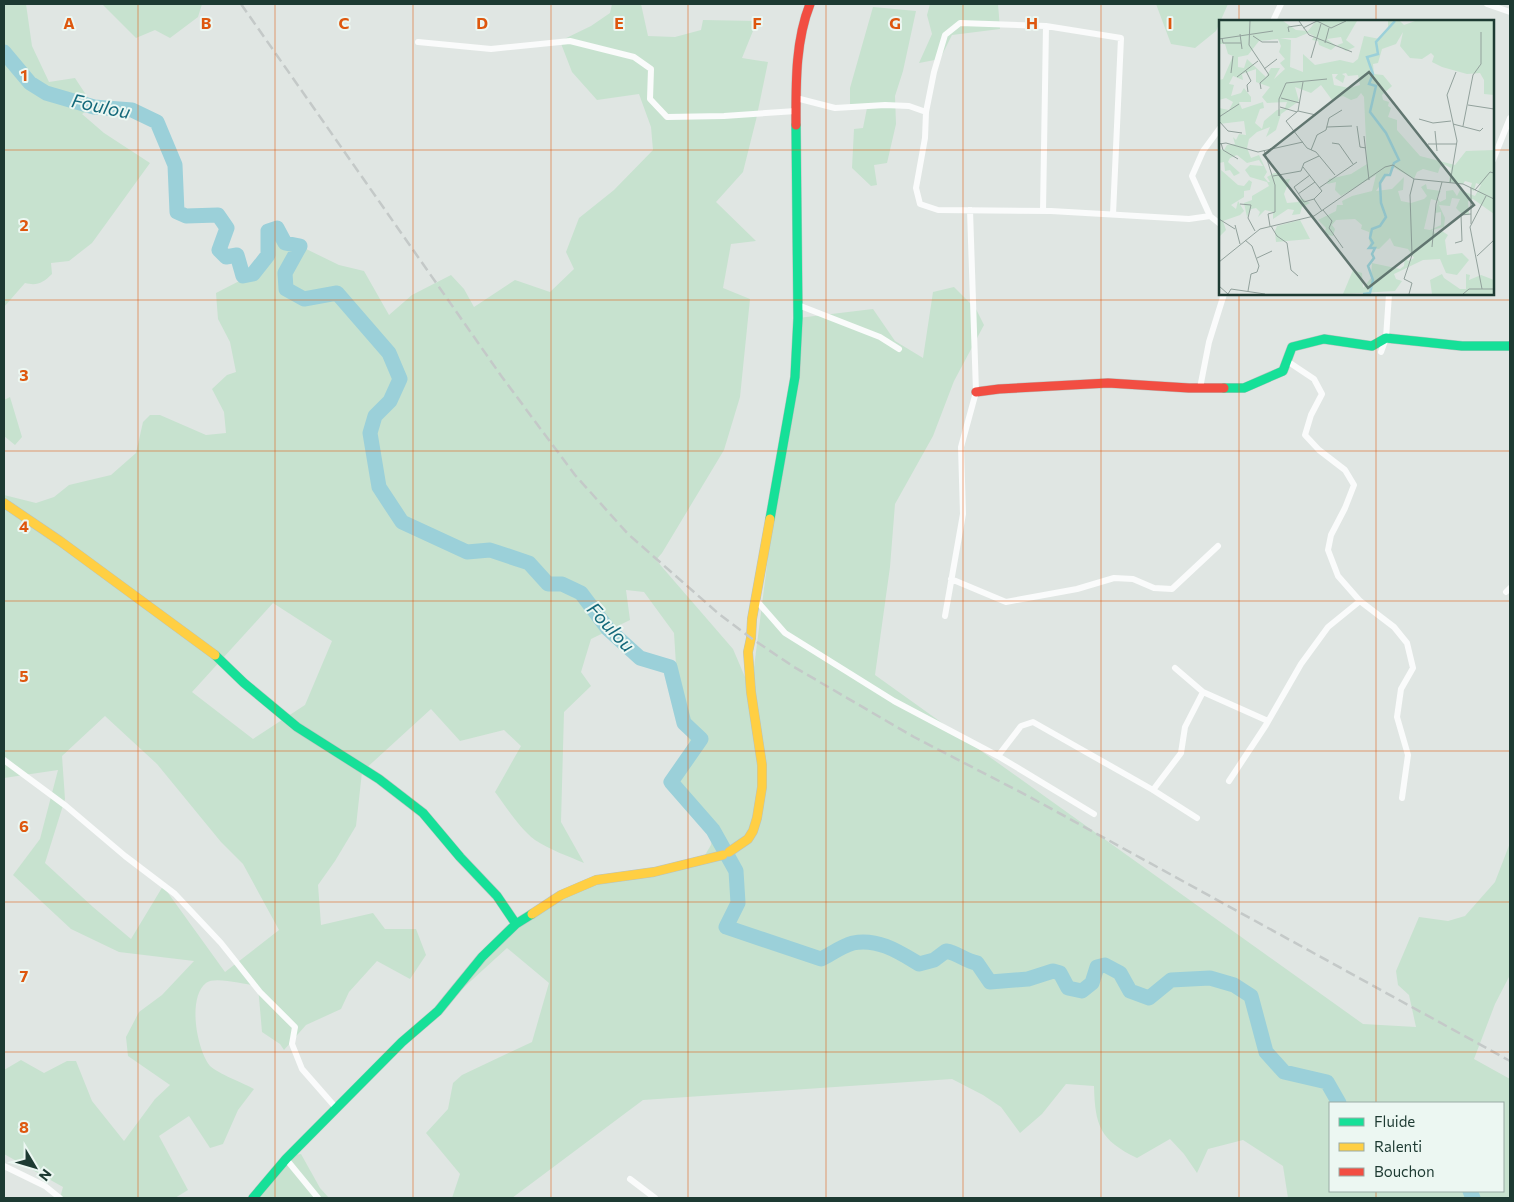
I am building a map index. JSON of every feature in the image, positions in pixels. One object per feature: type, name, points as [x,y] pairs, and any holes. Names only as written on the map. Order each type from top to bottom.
[{"type":"street","points":[[253,1198],[286,1159],[402,1042],[438,1011],[482,958],[516,924],[561,895],[596,880],[654,872],[726,854],[748,839],[753,831],[762,787],[762,765],[751,692],[748,652],[752,619],[795,377],[798,306],[796,67],[806,14],[810,4]]},
{"type":"street","points":[[1274,20],[1282,4]]},
{"type":"street","points":[[1487,4],[1510,12]]},
{"type":"street","points":[[1113,214],[1121,38],[1046,26],[960,23],[945,35],[934,72],[926,112],[925,138],[916,188],[920,204],[938,210],[1043,211],[1188,219],[1210,216]]},
{"type":"street","points":[[1043,211],[1046,26]]},
{"type":"street","points":[[418,42],[490,49],[570,41],[634,57],[651,69],[650,99],[667,118],[724,116],[796,110]]},
{"type":"street","points":[[796,98],[834,108],[909,106],[926,112]]},
{"type":"street","points":[[1494,158],[1510,118]]},
{"type":"street","points":[[1219,129],[1203,151],[1192,176],[1210,216],[1219,223]]},
{"type":"street","points":[[945,616],[963,514],[961,447],[976,392],[971,291],[970,210]]},
{"type":"street","points":[[1200,388],[1209,342],[1224,295]]},
{"type":"street","points":[[1381,352],[1386,338],[1389,295]]},
{"type":"street","points":[[798,306],[880,337],[899,349]]},
{"type":"street","points":[[976,392],[1108,382],[1200,388],[1244,388],[1283,371],[1292,347],[1324,339],[1372,346],[1386,338],[1462,346],[1510,346]]},
{"type":"street","points":[[1287,361],[1314,379],[1322,394],[1311,415],[1305,435],[1319,450],[1345,470],[1354,485],[1331,535],[1328,550],[1338,576],[1360,600],[1394,627],[1407,643],[1413,668],[1401,689],[1397,717],[1408,755],[1402,798]]},
{"type":"street","points":[[4,503],[60,541],[219,658],[244,683],[297,728],[378,779],[423,813],[460,857],[497,896],[516,924]]},
{"type":"street","points":[[951,579],[1006,602],[1077,589],[1114,578],[1134,579],[1154,588],[1172,589],[1218,546]]},
{"type":"street","points":[[756,600],[785,633],[894,701],[998,756],[1094,814]]},
{"type":"street","points":[[1229,781],[1268,721],[1301,664],[1328,627],[1360,600]]},
{"type":"street","points":[[1175,668],[1203,692],[1268,721]]},
{"type":"street","points":[[1153,790],[1181,752],[1185,727],[1203,692]]},
{"type":"street","points":[[998,756],[1021,726],[1033,722],[1153,790],[1197,818]]},
{"type":"street","points":[[4,760],[66,806],[175,894],[221,943],[260,992],[295,1027],[292,1044],[302,1069],[337,1109]]},
{"type":"street","points":[[286,1159],[318,1198]]},
{"type":"street","points":[[4,1166],[45,1186],[60,1198]]},
{"type":"street","points":[[630,1180],[655,1198]]},
{"type":"green space","points":[[4,4],[26,4],[32,46],[49,82],[75,78],[94,107],[82,114],[104,133],[150,163],[92,243],[69,261],[51,263],[52,274],[49,277],[43,282],[36,284],[25,283],[4,307]]},
{"type":"green space","points":[[102,4],[202,4],[198,17],[170,38],[155,30],[136,38]]},
{"type":"green space","points":[[612,4],[641,4],[648,36],[675,37],[701,30],[703,20],[757,21],[742,58],[768,62],[743,172],[716,202],[756,241],[731,244],[723,288],[750,299],[740,397],[724,450],[656,560],[733,649],[751,691],[768,557],[767,542],[778,484],[798,318],[873,309],[895,341],[923,358],[933,292],[954,287],[976,309],[984,325],[954,381],[933,436],[895,504],[890,567],[875,675],[1363,1024],[1416,1027],[1409,995],[1398,985],[1396,971],[1419,917],[1448,921],[1465,916],[1495,882],[1510,843],[1510,975],[1495,1004],[1474,1059],[1510,1079],[1510,1198],[1288,1198],[1283,1166],[1243,1140],[1208,1149],[1197,1173],[1184,1154],[1170,1139],[1137,1158],[1115,1145],[1102,1130],[1096,1112],[1094,1086],[1066,1084],[1042,1114],[1020,1133],[1001,1107],[952,1079],[643,1100],[512,1198],[452,1198],[460,1174],[426,1133],[448,1109],[453,1083],[462,1075],[532,1042],[549,983],[507,948],[438,1011],[516,924],[596,880],[702,860],[711,845],[713,830],[671,782],[677,765],[689,743],[670,667],[676,665],[674,633],[644,592],[626,590],[630,620],[591,639],[581,672],[591,686],[564,712],[561,822],[584,863],[535,840],[518,824],[495,792],[521,746],[504,730],[460,741],[431,709],[362,772],[356,826],[318,885],[321,925],[373,913],[385,929],[416,929],[426,955],[410,979],[377,961],[349,992],[341,1009],[306,1025],[284,1050],[280,1044],[262,1032],[258,986],[216,980],[206,983],[200,990],[195,1012],[198,1037],[205,1058],[214,1069],[254,1089],[238,1110],[223,1144],[210,1148],[189,1116],[159,1136],[188,1190],[175,1198],[60,1198],[63,1187],[4,1154],[4,1070],[21,1060],[44,1073],[67,1061],[76,1061],[92,1101],[124,1141],[155,1099],[170,1085],[128,1056],[126,1037],[139,1012],[162,995],[194,961],[119,952],[71,929],[13,875],[40,839],[58,770],[4,778],[4,495],[36,503],[54,497],[69,485],[111,475],[136,453],[143,422],[150,415],[160,415],[206,435],[226,433],[224,412],[212,389],[227,375],[236,372],[230,342],[218,319],[216,293],[253,274],[268,255],[268,231],[277,228],[285,243],[300,246],[339,265],[364,271],[389,315],[412,295],[451,275],[464,289],[474,307],[515,280],[550,292],[574,269],[566,252],[579,218],[614,190],[653,150],[651,127],[639,94],[597,100],[572,72],[560,41],[591,26],[610,13]],"holes":[[[273,603],[332,641],[305,705],[253,739],[192,692]],[[105,716],[157,764],[221,842],[243,864],[279,930],[225,972],[163,886],[131,939],[45,863],[65,799],[62,756]]]},
{"type":"green space","points":[[930,4],[998,4],[1000,29],[952,35],[940,59],[919,63],[932,34],[927,15]]},
{"type":"green space","points":[[1156,4],[1228,4],[1221,20],[1219,20],[1216,31],[1195,48],[1171,44]]},
{"type":"green space","points":[[873,7],[916,11],[903,71],[895,96],[896,124],[887,163],[874,165],[877,185],[871,186],[852,168],[854,129],[863,128],[867,108],[850,104],[850,88]]},
{"type":"green space","points":[[10,397],[22,437],[15,445],[4,436],[4,400]]},
{"type":"green space","points":[[301,1154],[320,1188],[329,1198],[253,1198],[290,1156]]},
{"type":"waterway","name":"Foulou","points":[[4,52],[30,83],[46,93],[94,107],[132,110],[157,122],[175,165],[177,212],[186,216],[218,215],[227,228],[219,250],[226,257],[237,255],[243,276],[253,274],[268,255],[268,231],[277,228],[285,243],[300,246],[285,273],[286,289],[304,299],[337,293],[389,353],[400,379],[390,401],[375,416],[370,433],[379,487],[402,522],[467,552],[490,550],[529,563],[548,584],[562,584],[581,593],[608,629],[640,658],[670,667],[684,723],[701,739],[671,782],[713,830],[736,871],[738,903],[726,927],[821,959],[849,944],[862,942],[871,942],[888,947],[919,964],[934,960],[946,951],[977,963],[990,982],[1028,979],[1053,971],[1060,973],[1068,988],[1082,991],[1092,983],[1097,967],[1105,965],[1120,973],[1130,991],[1149,998],[1171,980],[1210,978],[1234,985],[1251,996],[1266,1052],[1284,1072],[1327,1082],[1338,1102]]},
{"type":"waterway","name":"Foulou","points":[[1470,1192],[1473,1198]]},
{"type":"railway","points":[[241,4],[502,377],[575,475],[628,534],[719,614],[794,667],[914,737],[1028,796],[1510,1061]]},
{"type":"traffic: fast","points":[[770,519],[795,377],[798,318],[796,125]]},
{"type":"traffic: fast","points":[[1224,388],[1244,388],[1283,371],[1292,347],[1324,339],[1372,346],[1386,338],[1462,346],[1510,346]]},
{"type":"traffic: fast","points":[[215,655],[244,683],[297,727],[379,779],[423,813],[460,857],[497,896],[516,924]]},
{"type":"traffic: fast","points":[[253,1198],[286,1159],[402,1042],[438,1011],[482,957],[516,924],[532,914]]},
{"type":"traffic: slow","points":[[4,503],[60,541],[215,655]]},
{"type":"traffic: slow","points":[[729,852],[748,839],[753,831],[762,787],[762,765],[751,692],[748,652],[770,519]]},
{"type":"traffic: slow","points":[[532,914],[561,895],[596,880],[654,872],[723,855]]},
{"type":"traffic: jam","points":[[796,125],[796,79],[799,48],[801,33],[810,4]]},
{"type":"traffic: jam","points":[[976,392],[1108,383],[1189,388],[1224,388]]}]
